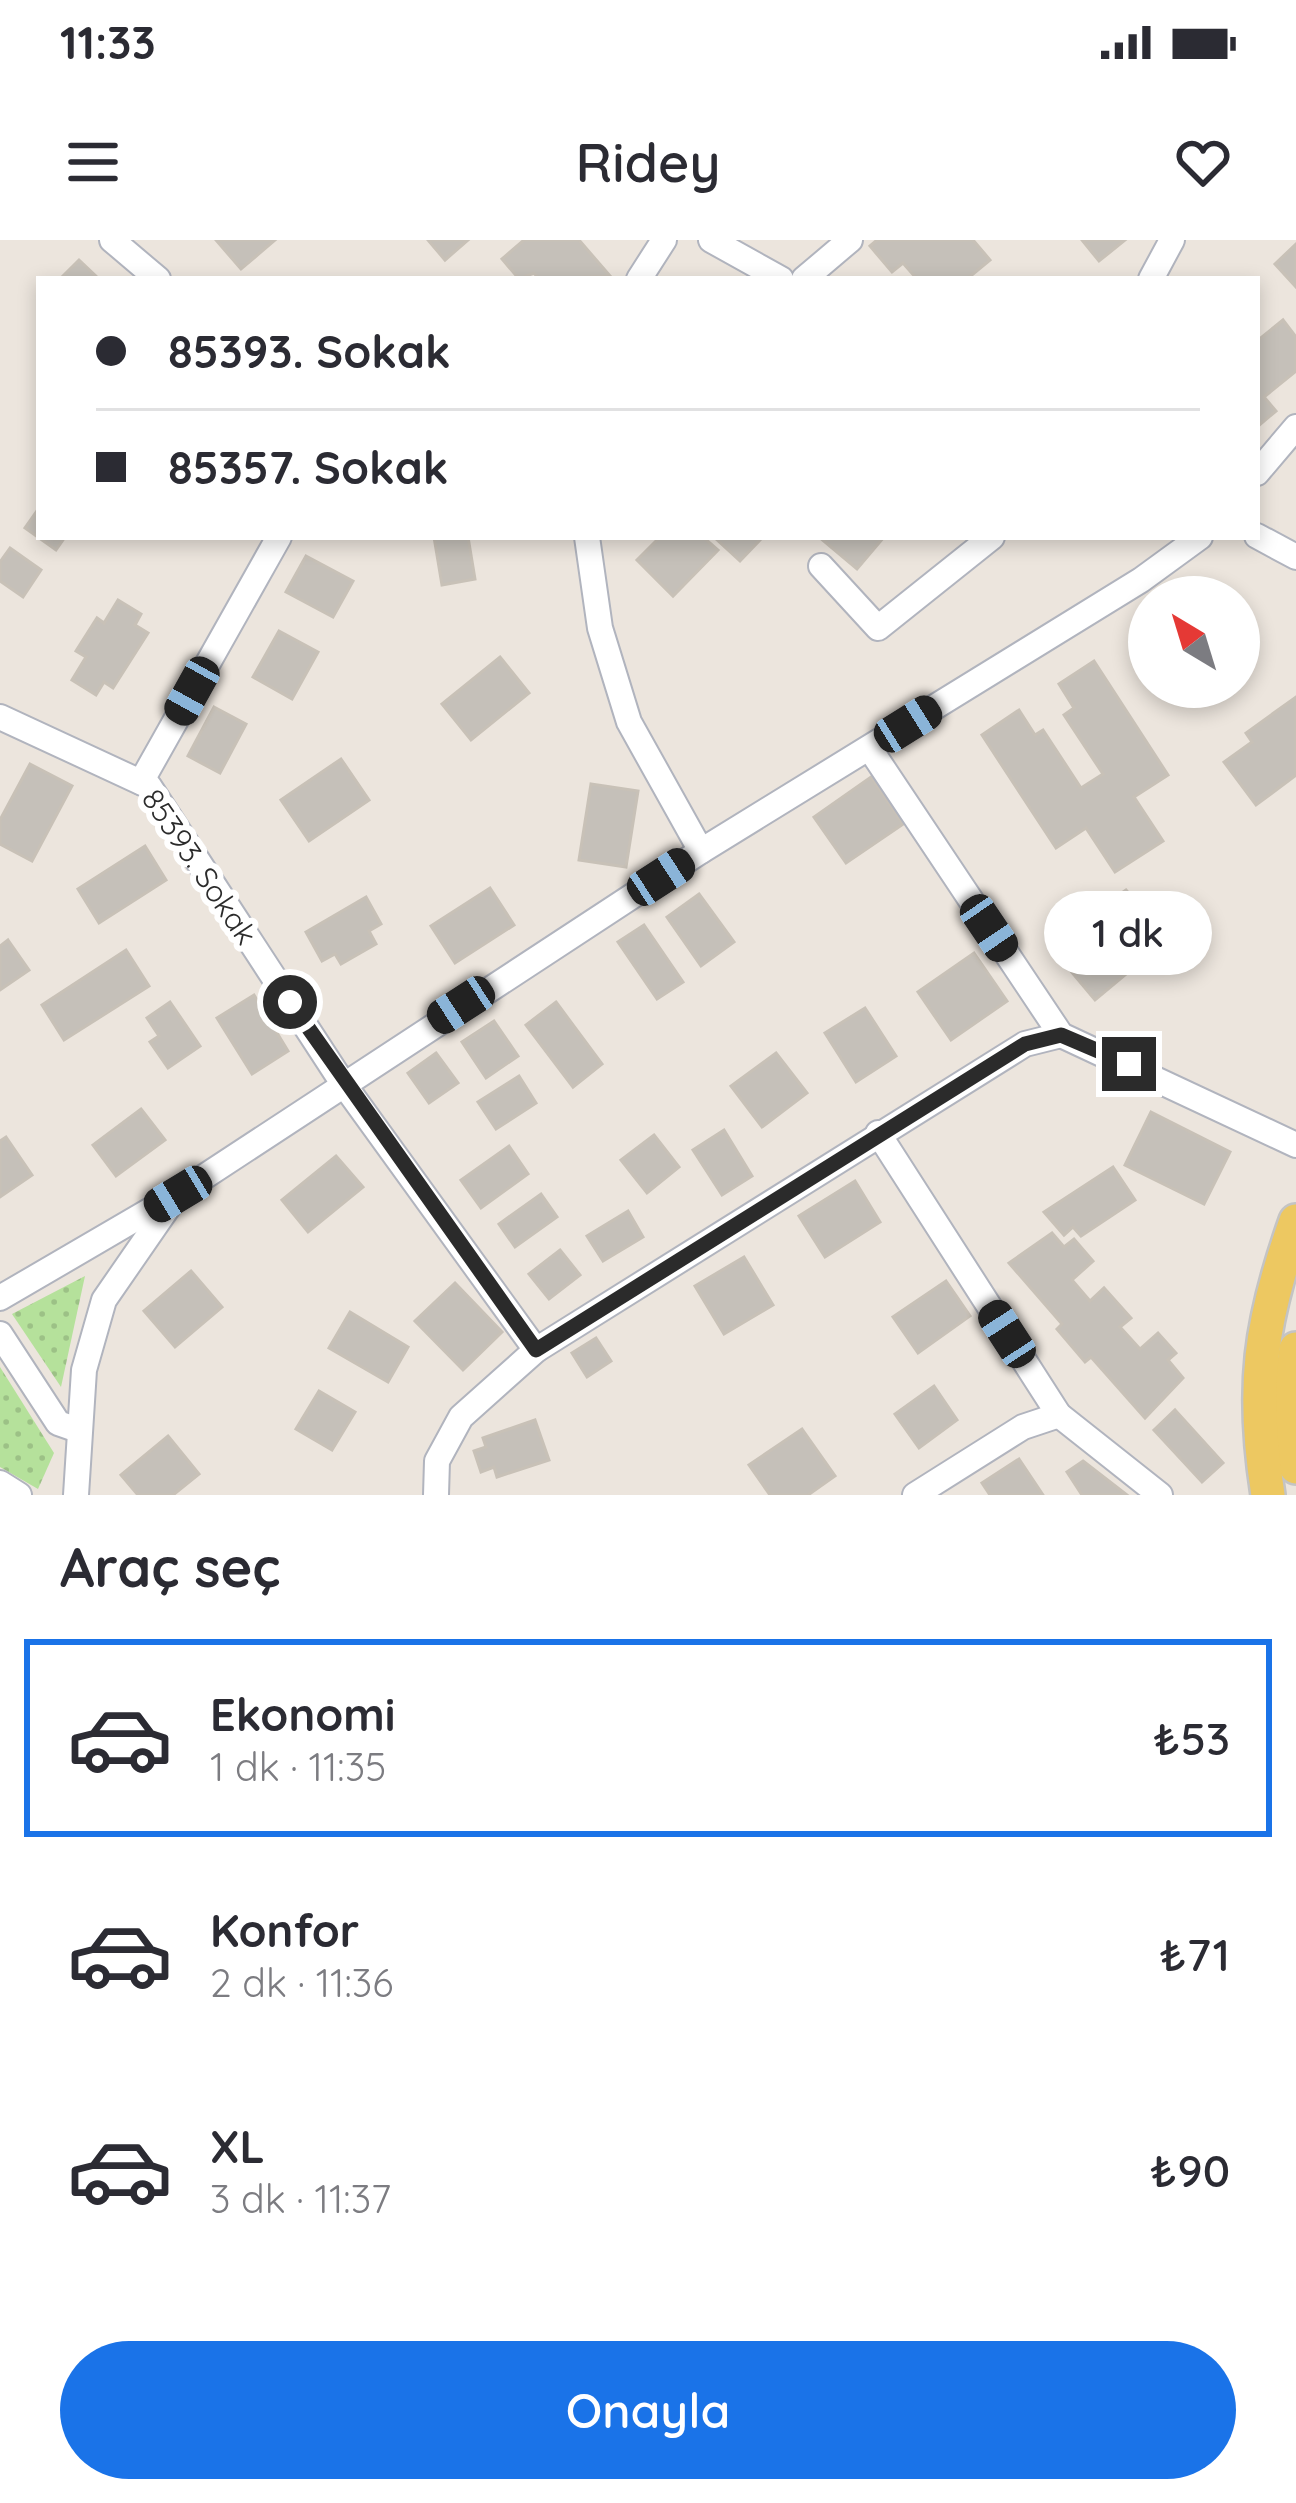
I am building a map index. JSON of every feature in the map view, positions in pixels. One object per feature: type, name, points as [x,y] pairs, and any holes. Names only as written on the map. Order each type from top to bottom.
[{"type":"main road","points":[[1268,1495],[1256,1423],[1260,1366],[1268,1300],[1296,1221]]},
{"type":"main road","points":[[1296,1349],[1289,1400],[1296,1467]]},
{"type":"street","points":[[112,240],[154,276]]},
{"type":"street","points":[[641,276],[664,240]]},
{"type":"street","points":[[711,240],[776,276]]},
{"type":"street","points":[[808,276],[850,240]]},
{"type":"street","points":[[1153,276],[1172,240]]},
{"type":"street","points":[[1260,469],[1296,427]]},
{"type":"street","points":[[1260,538],[1296,557]]},
{"type":"street","points":[[141,782],[277,540]]},
{"type":"street","points":[[587,540],[600,628],[629,722],[701,851]]},
{"type":"street","points":[[821,566],[878,628],[988,540]]},
{"type":"street","points":[[0,1298],[178,1194],[342,1082],[701,851],[1195,540]]},
{"type":"street","name":"85393. Sokak","points":[[0,717],[141,782],[342,1082],[536,1350]]},
{"type":"street","points":[[869,748],[1061,1035],[1296,1145]]},
{"type":"street","points":[[436,1495],[437,1461],[461,1417],[536,1350],[1025,1044],[1061,1035]]},
{"type":"street","points":[[878,1133],[1059,1415],[1160,1495]]},
{"type":"street","points":[[76,1495],[85,1370],[104,1300],[178,1194]]},
{"type":"street","points":[[0,1334],[58,1423],[78,1430]]},
{"type":"street","points":[[915,1495],[1023,1426],[1059,1415]]},
{"type":"street","points":[[0,1483],[19,1495]]},
{"type":"green space","points":[[85,1276],[61,1387],[12,1314]]},
{"type":"green space","points":[[0,1367],[54,1453],[38,1489],[0,1467]]},
{"type":"building","points":[[216,240],[275,240],[241,269]]},
{"type":"building","points":[[428,240],[468,240],[445,260]]},
{"type":"building","points":[[524,240],[579,240],[610,276],[516,276],[502,259]]},
{"type":"building","points":[[877,240],[973,240],[990,260],[971,276],[914,276],[903,263],[892,272],[870,246]]},
{"type":"building","points":[[1082,240],[1125,240],[1099,261]]},
{"type":"building","points":[[1296,244],[1296,287],[1275,264]]},
{"type":"building","points":[[79,260],[96,276],[63,276]]},
{"type":"building","points":[[1283,320],[1296,337],[1296,371],[1264,397],[1276,411],[1260,424],[1260,339]]},
{"type":"building","points":[[36,512],[36,536],[25,528]]},
{"type":"building","points":[[42,540],[63,540],[56,550]]},
{"type":"building","points":[[434,540],[468,540],[475,579],[442,585]]},
{"type":"building","points":[[657,540],[706,540],[718,550],[673,596],[637,560]]},
{"type":"building","points":[[717,540],[760,540],[740,561]]},
{"type":"building","points":[[823,540],[881,540],[857,569]]},
{"type":"building","points":[[10,548],[41,570],[23,597],[0,581],[0,562]]},
{"type":"building","points":[[306,556],[353,581],[333,617],[286,592]]},
{"type":"building","points":[[118,600],[141,614],[135,625],[148,633],[113,688],[104,682],[96,695],[72,680],[86,657],[76,651],[97,618],[104,623]]},
{"type":"building","points":[[279,631],[318,652],[292,699],[253,677]]},
{"type":"building","points":[[500,657],[529,693],[471,740],[442,704]]},
{"type":"building","points":[[1094,661],[1168,775],[1134,797],[1163,841],[1115,872],[1086,828],[1056,848],[982,735],[1019,710],[1035,735],[1043,730],[1081,788],[1103,774],[1064,715],[1074,708],[1059,684]]},
{"type":"building","points":[[1296,697],[1296,775],[1256,805],[1224,762],[1252,742],[1246,733]]},
{"type":"building","points":[[214,707],[246,724],[220,773],[188,756]]},
{"type":"building","points":[[341,759],[369,800],[309,841],[281,800]]},
{"type":"building","points":[[30,764],[72,786],[32,861],[0,844],[0,820]]},
{"type":"building","points":[[871,777],[903,824],[846,863],[814,817]]},
{"type":"building","points":[[591,784],[638,791],[626,867],[579,860]]},
{"type":"building","points":[[145,846],[166,880],[99,923],[78,889]]},
{"type":"building","points":[[490,888],[514,925],[455,963],[431,926]]},
{"type":"building","points":[[1126,890],[1168,939],[1095,1000],[1054,951],[1079,929],[1075,925]]},
{"type":"building","points":[[699,894],[734,942],[701,966],[667,917]]},
{"type":"building","points":[[366,897],[381,924],[369,931],[376,944],[341,964],[335,954],[322,961],[306,932]]},
{"type":"building","points":[[644,925],[683,982],[657,999],[618,942]]},
{"type":"building","points":[[8,940],[29,970],[0,990],[0,946]]},
{"type":"building","points":[[126,950],[149,986],[64,1040],[42,1005]]},
{"type":"building","points":[[974,953],[1007,1001],[951,1040],[918,992]]},
{"type":"building","points":[[254,995],[288,1051],[252,1074],[217,1018]]},
{"type":"building","points":[[170,1002],[200,1046],[168,1068],[150,1042],[159,1036],[147,1018]]},
{"type":"building","points":[[556,1002],[602,1064],[573,1087],[526,1025]]},
{"type":"building","points":[[865,1008],[896,1056],[856,1082],[825,1033]]},
{"type":"building","points":[[494,1021],[518,1056],[486,1078],[462,1042]]},
{"type":"building","points":[[436,1053],[458,1083],[429,1103],[408,1073]]},
{"type":"building","points":[[776,1053],[807,1093],[762,1127],[731,1086]]},
{"type":"building","points":[[519,1076],[536,1103],[496,1129],[478,1102]]},
{"type":"building","points":[[141,1109],[165,1140],[116,1176],[93,1145]]},
{"type":"building","points":[[1151,1112],[1230,1152],[1204,1204],[1125,1165]]},
{"type":"building","points":[[724,1130],[752,1176],[722,1195],[693,1150]]},
{"type":"building","points":[[654,1135],[679,1167],[647,1193],[621,1160]]},
{"type":"building","points":[[6,1137],[32,1175],[0,1197],[0,1141]]},
{"type":"building","points":[[509,1146],[528,1174],[481,1208],[461,1180]]},
{"type":"building","points":[[336,1156],[363,1187],[308,1232],[282,1200]]},
{"type":"building","points":[[1113,1167],[1135,1200],[1081,1236],[1073,1227],[1064,1235],[1044,1212]]},
{"type":"building","points":[[855,1181],[880,1222],[825,1257],[799,1216]]},
{"type":"building","points":[[541,1194],[557,1217],[515,1247],[499,1224]]},
{"type":"building","points":[[628,1211],[643,1237],[603,1261],[587,1236]]},
{"type":"building","points":[[1052,1233],[1064,1247],[1074,1239],[1093,1261],[1072,1280],[1090,1301],[1104,1288],[1131,1318],[1120,1327],[1140,1349],[1158,1333],[1176,1353],[1168,1360],[1183,1378],[1145,1418],[1091,1357],[1085,1362],[1057,1329],[1062,1324],[1009,1263]]},
{"type":"building","points":[[560,1250],[580,1275],[549,1299],[529,1274]]},
{"type":"building","points":[[744,1257],[773,1305],[724,1334],[695,1286]]},
{"type":"building","points":[[191,1271],[222,1307],[175,1347],[144,1311]]},
{"type":"building","points":[[946,1281],[970,1316],[918,1353],[893,1317]]},
{"type":"building","points":[[455,1283],[502,1332],[463,1370],[415,1321]]},
{"type":"building","points":[[350,1312],[408,1347],[388,1382],[329,1348]]},
{"type":"building","points":[[596,1338],[611,1361],[587,1377],[572,1353]]},
{"type":"building","points":[[934,1386],[957,1420],[919,1448],[895,1414]]},
{"type":"building","points":[[319,1391],[355,1412],[332,1450],[296,1429]]},
{"type":"building","points":[[1175,1410],[1223,1463],[1202,1482],[1154,1430]]},
{"type":"building","points":[[535,1420],[549,1460],[497,1477],[494,1467],[481,1472],[474,1451],[486,1447],[483,1438]]},
{"type":"building","points":[[802,1429],[835,1476],[808,1495],[770,1495],[749,1465]]},
{"type":"building","points":[[168,1436],[199,1474],[173,1495],[138,1495],[121,1475]]},
{"type":"building","points":[[1019,1459],[1043,1495],[990,1495],[982,1483]]},
{"type":"building","points":[[1083,1461],[1127,1495],[1082,1495],[1067,1472]]},
{"type":"route","points":[[290,1002],[342,1082],[536,1350],[1025,1044],[1061,1035],[1129,1064]]}]
